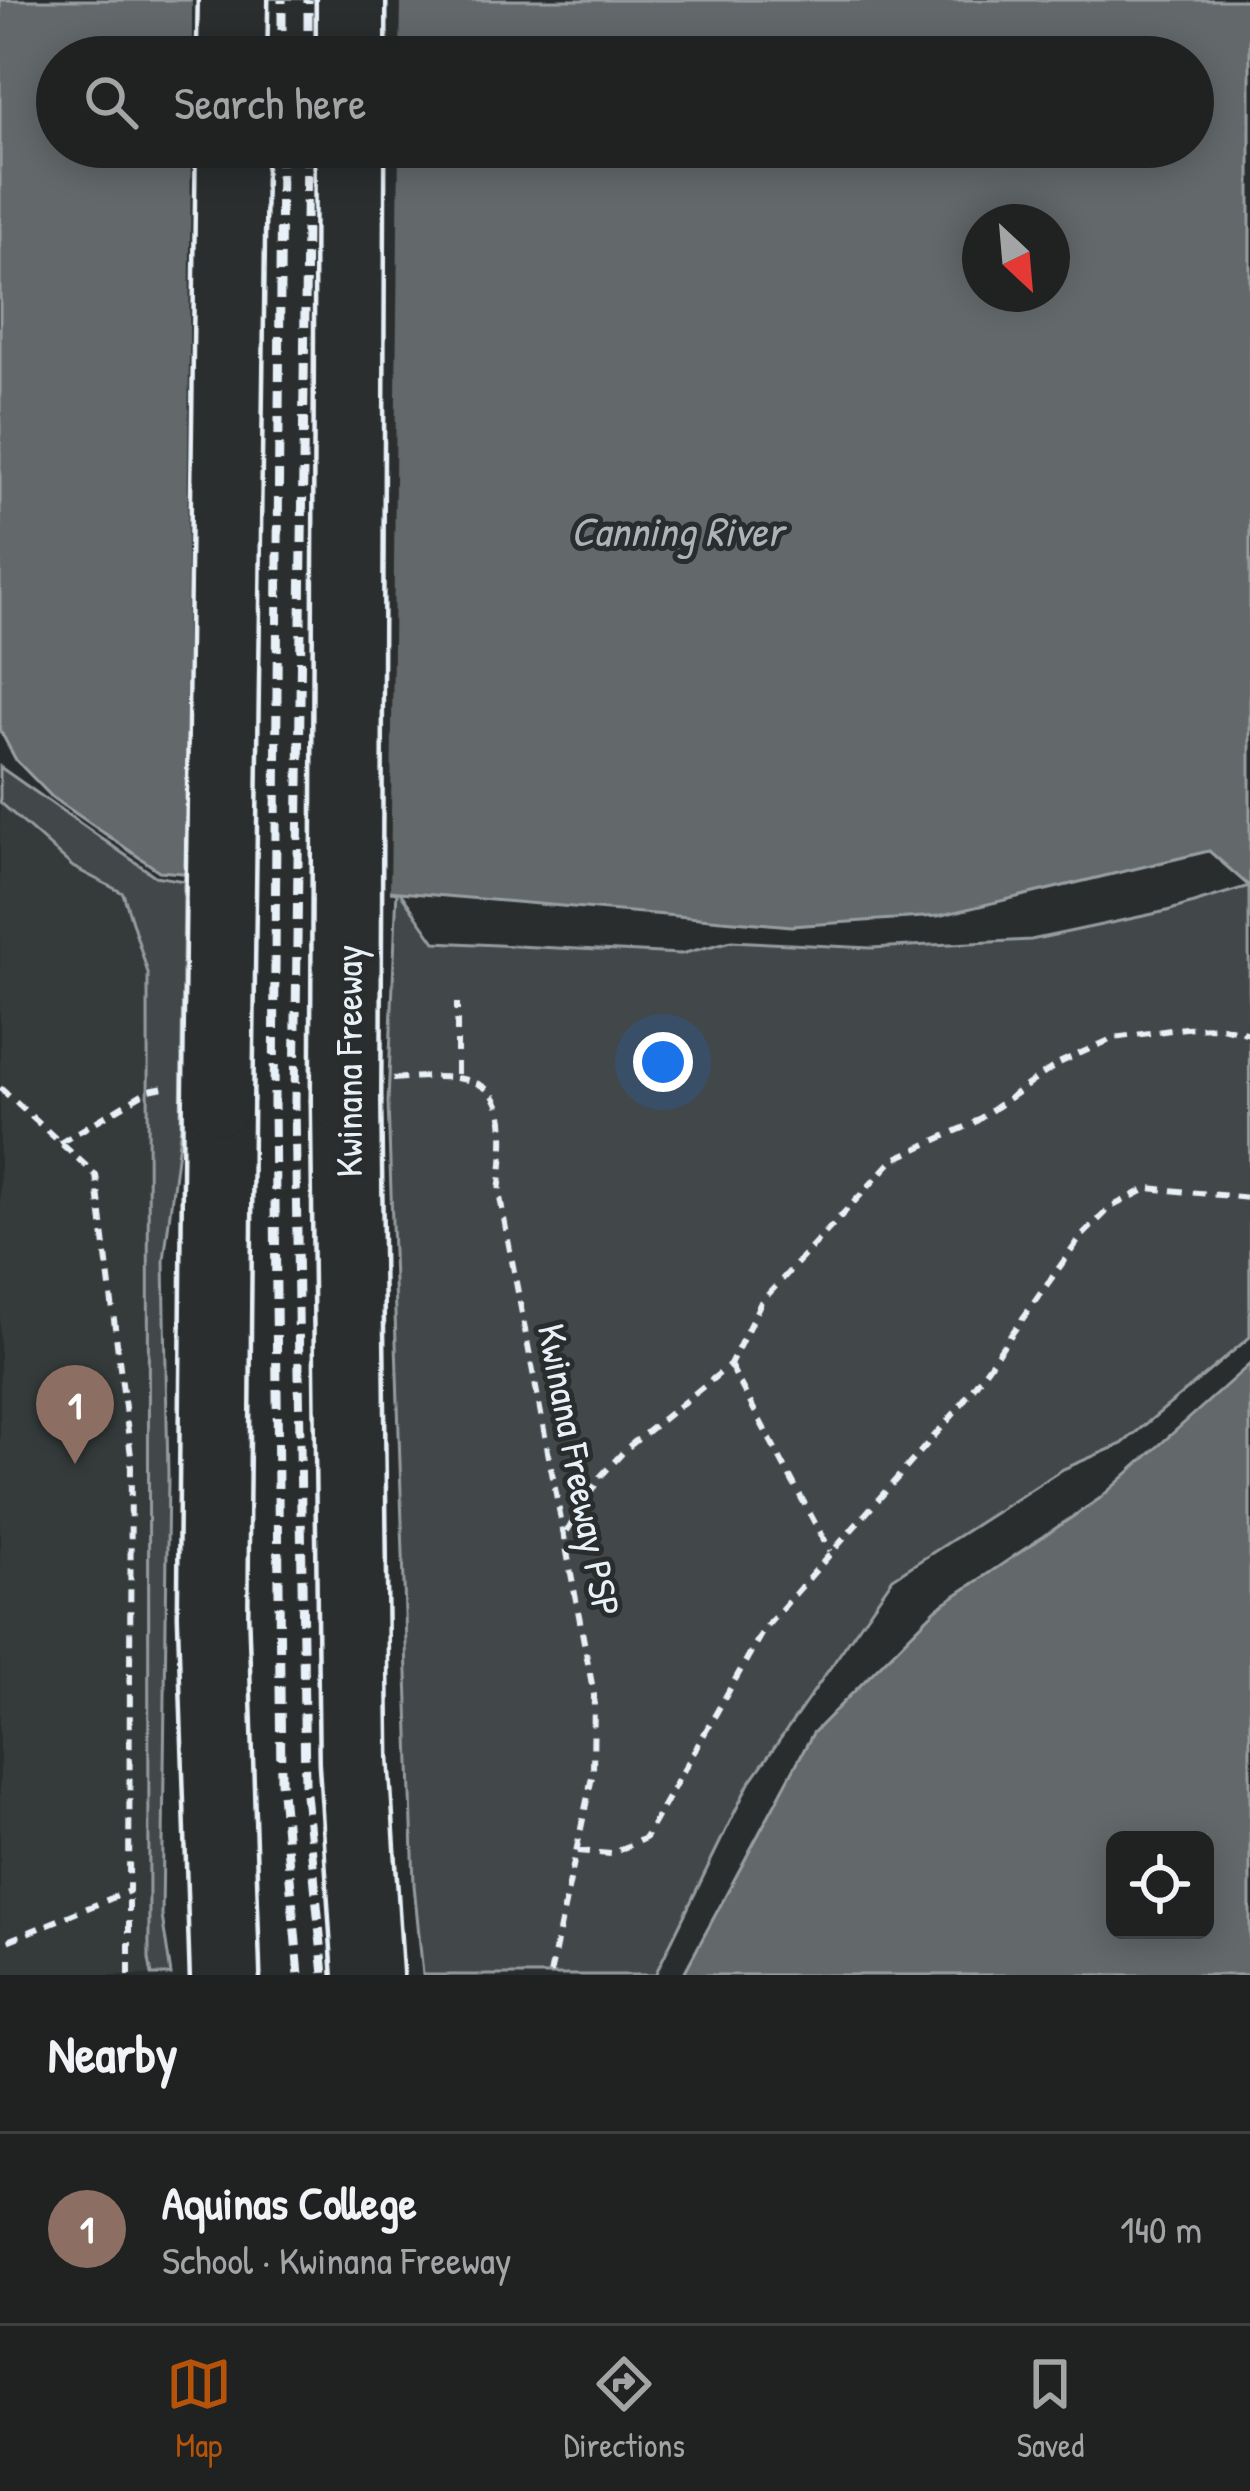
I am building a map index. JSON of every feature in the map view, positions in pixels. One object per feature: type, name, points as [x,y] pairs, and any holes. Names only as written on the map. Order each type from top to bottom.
[{"type":"highway","points":[[232,36],[233,0]]},
{"type":"highway","points":[[351,0],[351,36]]},
{"type":"highway","points":[[225,1975],[197,1093],[230,168]]},
{"type":"highway","name":"Kwinana Freeway","points":[[350,168],[363,1091],[354,1761],[368,1975]]},
{"type":"path","points":[[363,1091],[457,1074],[457,1003]]},
{"type":"path","points":[[567,1531],[600,1478],[627,1448],[730,1365],[761,1302],[893,1159],[972,1124],[1059,1063],[1114,1038],[1203,1028],[1250,1034]]},
{"type":"path","name":"Kwinana Freeway PSP","points":[[457,1074],[483,1085],[501,1108],[507,1131],[499,1192],[567,1531],[594,1695],[593,1772],[550,1975]]},
{"type":"path","points":[[0,1088],[96,1175],[130,1456],[128,1975]]},
{"type":"path","points":[[61,1142],[149,1090],[197,1093]]},
{"type":"path","points":[[577,1850],[611,1854],[645,1838],[764,1629],[958,1409],[1081,1237],[1112,1207],[1148,1188],[1250,1198]]},
{"type":"path","points":[[730,1365],[830,1551]]},
{"type":"path","points":[[0,1944],[129,1891]]},
{"type":"shaded area","points":[[0,767],[155,876],[184,881],[181,1125],[164,1260],[168,1476],[162,1916],[171,1975],[152,1975],[149,1959],[148,973],[123,893],[73,867],[0,802]]},
{"type":"shaded area","points":[[0,802],[73,867],[123,893],[148,973],[152,1975],[0,1975]]},
{"type":"shaded area","points":[[1249,886],[1250,1337],[1122,1444],[1063,1469],[893,1578],[748,1785],[655,1975],[423,1975],[414,1885],[388,1102],[397,888],[435,942],[681,954],[731,941],[871,948],[1031,940],[1167,911]]},
{"type":"water","name":"Canning River","points":[[0,0],[1250,0],[1250,887],[1209,851],[938,916],[791,926],[159,871],[52,797],[16,760],[0,730]]},
{"type":"water","points":[[1250,1364],[1250,1975],[683,1975],[813,1733],[937,1608],[1099,1499]]},
{"type":"pier","points":[[192,0],[401,0],[400,36],[192,36]]},
{"type":"pier","points":[[191,168],[399,168],[390,894],[184,879]]},
{"type":"railway","points":[[282,0],[282,36]]},
{"type":"railway","points":[[308,0],[308,36]]},
{"type":"railway","points":[[281,168],[274,1102],[281,1781],[299,1975]]},
{"type":"railway","points":[[307,168],[295,1101],[305,1784],[324,1975]]},
{"type":"place","name":"Aquinas College","points":[[75,1464]]}]
